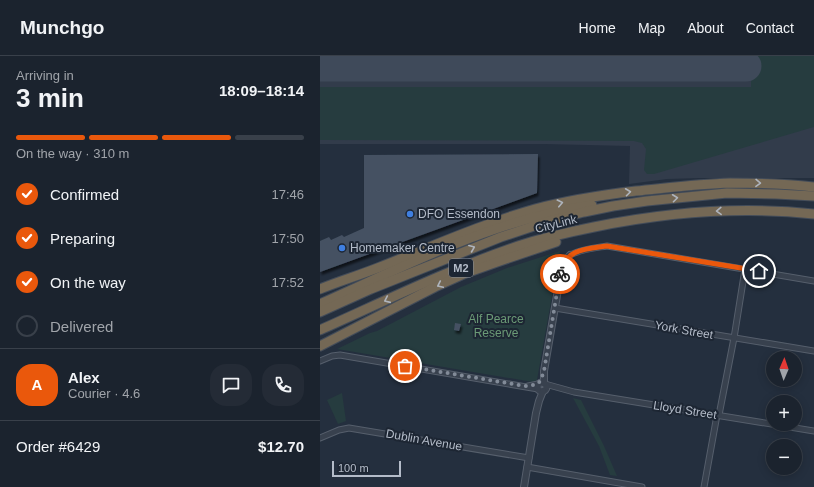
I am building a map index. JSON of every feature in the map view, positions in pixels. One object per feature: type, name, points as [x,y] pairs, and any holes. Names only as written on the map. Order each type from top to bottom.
[{"type":"highway","points":[[320,288],[378,268],[458,235],[510,217],[573,200],[674,187],[730,183],[760,183],[814,187]]},
{"type":"highway","name":"CityLink","points":[[320,312],[371,289],[500,237],[549,221],[584,212],[647,201],[727,193],[814,196]]},
{"type":"highway","points":[[320,304],[428,256],[500,227],[522,220],[573,208],[606,203],[647,201]]},
{"type":"highway","name":"CityLink","points":[[320,330],[456,269],[490,256],[548,238],[641,218],[717,211],[768,210],[814,214]]},
{"type":"highway","points":[[320,346],[435,287],[466,273],[608,224]]},
{"type":"highway","points":[[320,298],[378,268]]},
{"type":"street","points":[[524,487],[562,265],[570,255],[576,252],[607,246],[814,281]]},
{"type":"street","points":[[704,487],[734,338],[745,269]]},
{"type":"street","name":"York Street","points":[[555,308],[814,351]]},
{"type":"street","name":"Lloyd Street","points":[[320,361],[332,356],[340,355],[525,386],[555,387],[574,392],[814,431]]},
{"type":"street","name":"Dublin Avenue","points":[[320,438],[339,430],[349,428],[529,458]]},
{"type":"street","points":[[527,468],[642,487]]},
{"type":"shaded area","points":[[320,56],[814,56],[814,178],[667,179],[629,184],[630,146],[545,144],[320,144]]},
{"type":"green space","points":[[751,56],[814,56],[814,127],[654,174],[647,174],[644,170],[646,149],[642,143],[634,141],[320,140],[320,87],[751,87]]},
{"type":"green space","name":"Alf Pearce Reserve","points":[[560,251],[537,380],[533,382],[337,349],[377,331],[461,287],[507,268]]},
{"type":"green space","points":[[342,393],[346,421],[338,424],[327,400]]},
{"type":"green space","points":[[573,398],[581,400],[617,476],[610,475],[599,446]]},
{"type":"building","points":[[538,154],[537,193],[320,272],[320,241],[329,237],[331,240],[342,235],[344,237],[364,228],[364,155]]},
{"type":"building","points":[[455,323],[461,324],[459,331],[454,330]]},
{"type":"taxiway","points":[[707,66],[718,61],[723,56]]},
{"type":"taxiway","points":[[737,56],[737,66]]},
{"type":"runway","points":[[320,66],[746,66]]},
{"type":"way so far","points":[[405,366],[525,386],[540,383],[544,371],[560,274]]},
{"type":"place","name":"DFO Essendon","points":[[410,214]]},
{"type":"place","name":"Homemaker Centre","points":[[342,248]]},
{"type":"route","points":[[560,274],[562,265],[570,255],[576,252],[607,246],[759,271]]}]
